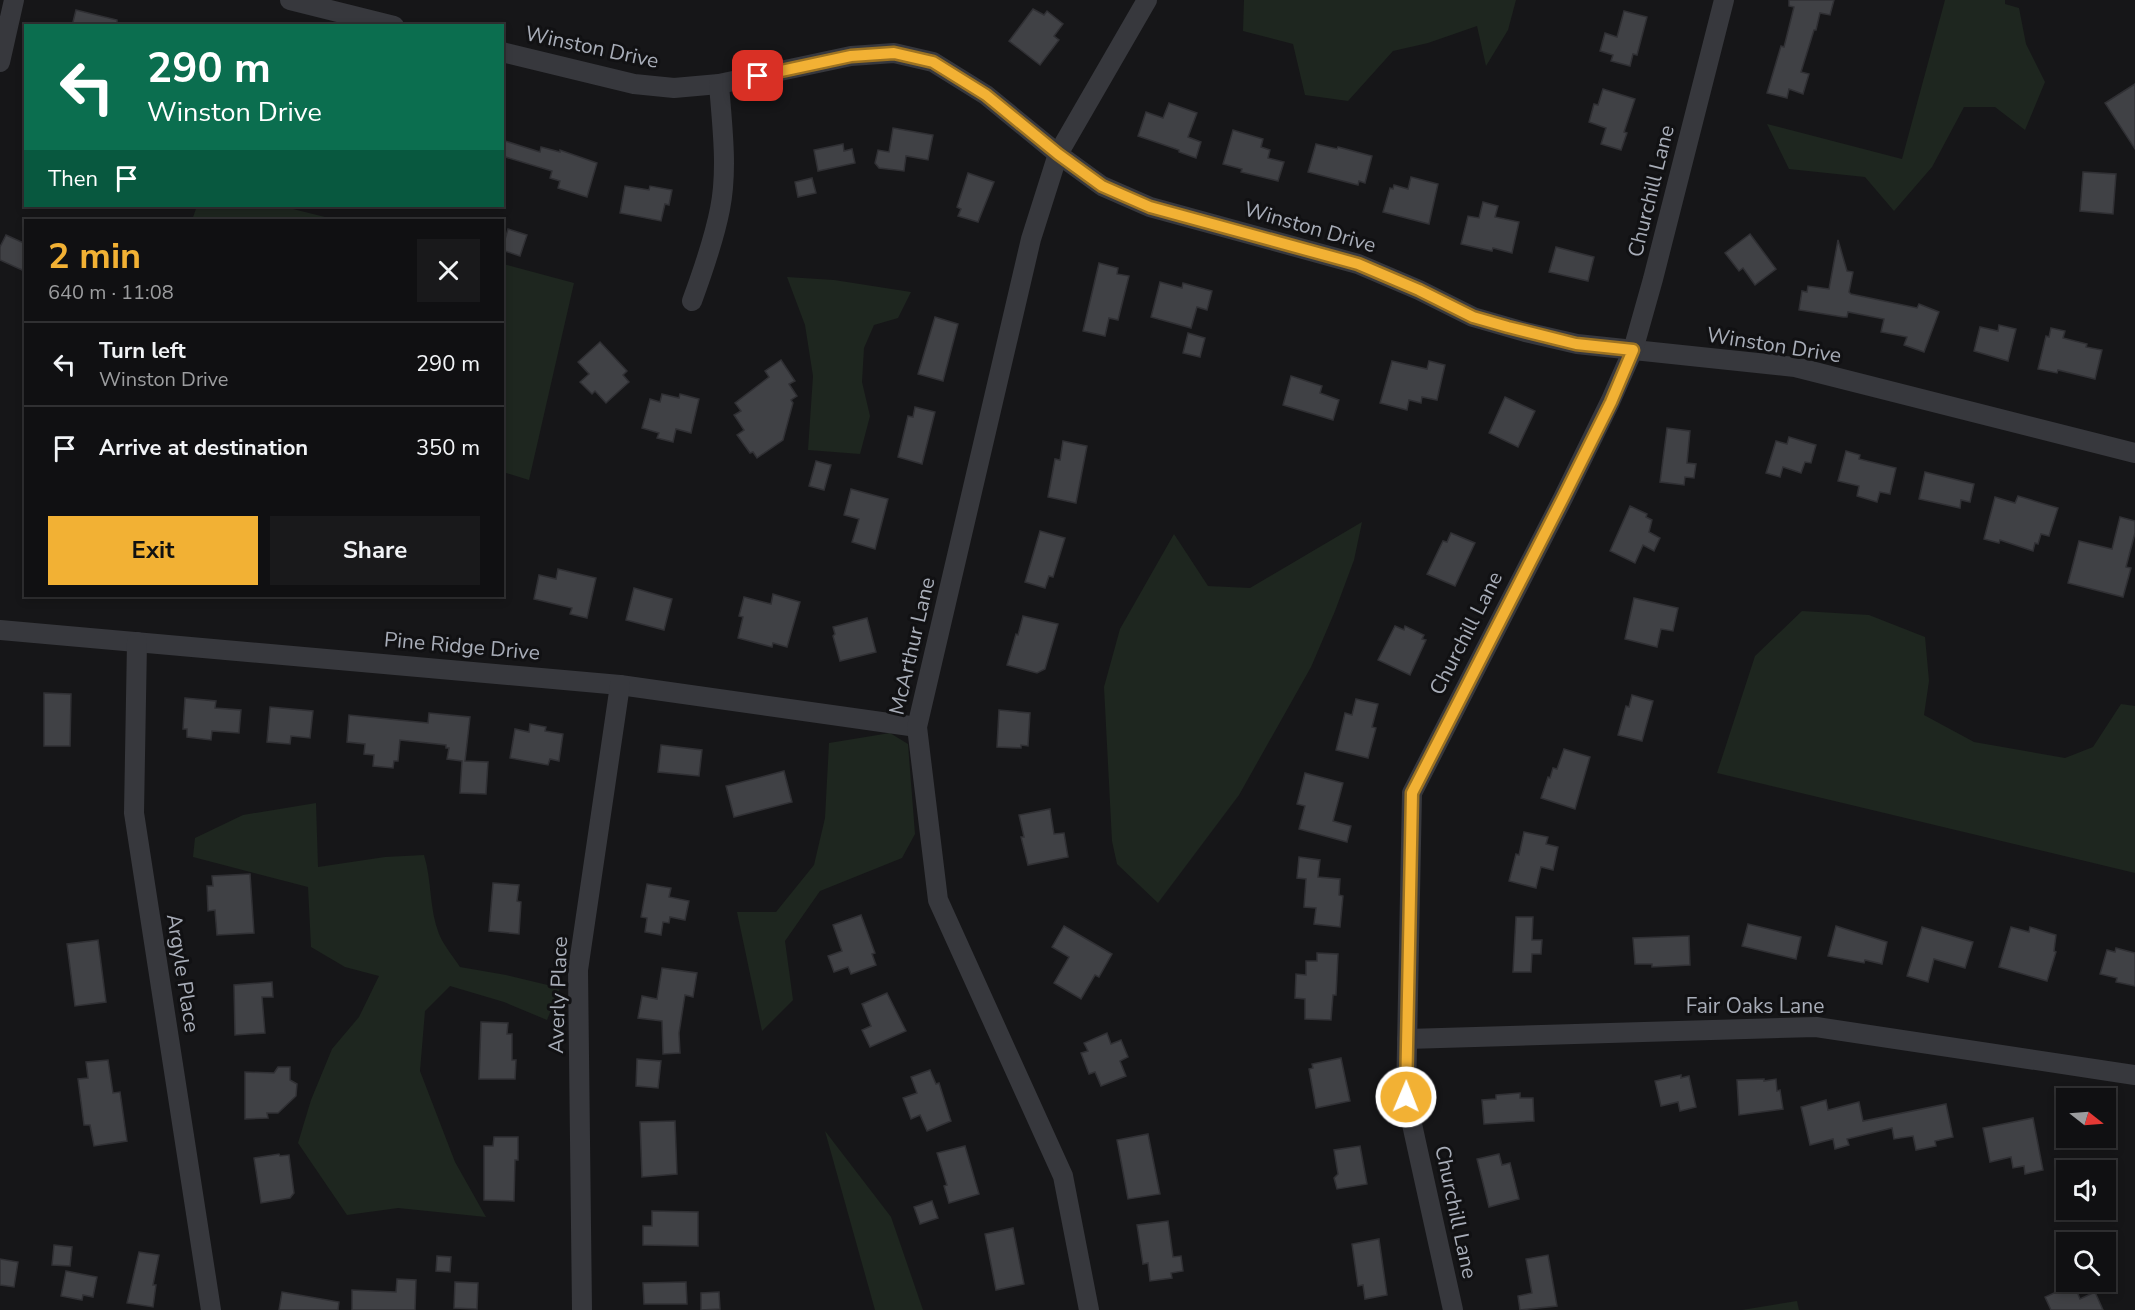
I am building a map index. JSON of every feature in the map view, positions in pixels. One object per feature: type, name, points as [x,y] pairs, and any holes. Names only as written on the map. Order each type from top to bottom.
[{"type":"street","points":[[0,62],[14,0]]},
{"type":"street","points":[[290,0],[386,24]]},
{"type":"street","name":"McArthur Lane","points":[[1089,1310],[1063,1176],[938,900],[917,728],[1031,239],[1058,154],[1147,0]]},
{"type":"street","name":"Churchill Lane","points":[[1453,1310],[1406,1097],[1412,793],[1611,402],[1633,350],[1724,0]]},
{"type":"street","name":"Winston Drive","points":[[504,52],[634,84],[674,88],[719,84],[851,56],[894,53],[933,62],[986,95],[1058,154],[1102,186],[1150,207],[1358,264],[1419,290],[1473,317],[1576,344],[1795,368],[2135,453]]},
{"type":"street","points":[[692,301],[707,259],[720,207],[723,159],[719,84]]},
{"type":"street","name":"Pine Ridge Drive","points":[[0,630],[620,685],[917,728]]},
{"type":"street","name":"Argyle Place","points":[[137,642],[134,813],[211,1310]]},
{"type":"street","name":"Averly Place","points":[[582,1310],[578,970],[620,685]]},
{"type":"street","name":"Fair Oaks Lane","points":[[1407,1039],[1816,1027],[2135,1075]]},
{"type":"shaded area","points":[[1244,0],[1516,0],[1508,30],[1486,66],[1477,26],[1428,43],[1393,51],[1348,101],[1305,95],[1293,44],[1243,31]]},
{"type":"shaded area","points":[[1945,0],[2005,0],[2005,4],[2019,8],[2026,44],[2045,82],[2025,130],[1995,107],[1964,107],[1932,167],[1894,211],[1865,177],[1789,169],[1767,124],[1902,159]]},
{"type":"shaded area","points":[[197,207],[285,207],[333,219],[192,219]]},
{"type":"shaded area","points":[[504,264],[574,283],[529,480],[504,472]]},
{"type":"shaded area","points":[[787,277],[834,280],[911,292],[898,318],[874,325],[864,348],[862,382],[870,416],[860,454],[808,450],[813,376],[805,325]]},
{"type":"shaded area","points":[[1362,522],[1354,560],[1311,667],[1239,795],[1158,903],[1117,864],[1112,841],[1104,687],[1120,629],[1174,534],[1208,586],[1250,588]]},
{"type":"shaded area","points":[[1802,611],[1869,615],[1925,637],[1929,681],[1924,715],[1974,742],[2065,758],[2093,747],[2121,704],[2135,706],[2135,873],[1717,773],[1755,656]]},
{"type":"shaded area","points":[[890,733],[908,744],[915,834],[902,858],[820,891],[785,941],[793,1000],[762,1031],[737,912],[776,912],[814,865],[825,818],[829,743]]},
{"type":"shaded area","points":[[316,803],[318,867],[385,857],[424,855],[439,934],[460,967],[560,988],[547,1020],[504,1002],[450,986],[425,1011],[420,1071],[455,1162],[486,1217],[398,1208],[347,1215],[298,1143],[311,1100],[332,1049],[359,1017],[379,976],[345,967],[311,947],[308,887],[193,857],[195,838],[243,815]]},
{"type":"shaded area","points":[[825,1131],[891,1217],[923,1310],[875,1310]]},
{"type":"shaded area","points":[[1797,1301],[1799,1310],[1742,1310]]},
{"type":"building","points":[[1789,0],[1834,0],[1830,15],[1820,13],[1816,30],[1814,30],[1801,72],[1809,74],[1803,94],[1789,89],[1787,98],[1767,93],[1781,46],[1784,47],[1794,7],[1789,6]]},
{"type":"building","points":[[1033,9],[1044,15],[1047,11],[1063,24],[1054,36],[1059,40],[1040,65],[1009,41]]},
{"type":"building","points":[[76,10],[117,20],[117,24],[72,24]]},
{"type":"building","points":[[1624,11],[1647,17],[1637,55],[1633,54],[1630,66],[1611,61],[1613,55],[1600,51],[1605,33],[1617,37]]},
{"type":"building","points":[[2135,84],[2135,149],[2105,103]]},
{"type":"building","points":[[1603,89],[1635,99],[1624,132],[1627,133],[1621,150],[1601,144],[1606,128],[1589,122],[1594,104],[1598,105]]},
{"type":"building","points":[[1169,103],[1197,113],[1188,137],[1201,142],[1196,158],[1138,136],[1146,112],[1163,118]]},
{"type":"building","points":[[893,128],[933,135],[928,160],[906,156],[904,171],[879,168],[875,163],[878,150],[889,152]]},
{"type":"building","points":[[1233,130],[1263,139],[1261,147],[1270,150],[1268,158],[1284,162],[1278,181],[1241,172],[1242,169],[1223,164]]},
{"type":"building","points":[[504,141],[540,152],[541,147],[560,152],[560,150],[597,163],[587,197],[558,188],[560,181],[550,178],[552,171],[504,157]]},
{"type":"building","points":[[843,144],[844,151],[852,149],[855,163],[818,171],[814,150]]},
{"type":"building","points":[[1316,144],[1372,156],[1365,183],[1359,181],[1358,185],[1308,172]]},
{"type":"building","points":[[2083,172],[2116,174],[2113,214],[2080,211]]},
{"type":"building","points":[[968,173],[994,182],[978,222],[958,216],[961,209],[957,207]]},
{"type":"building","points":[[1411,177],[1438,184],[1429,224],[1383,212],[1390,188],[1393,189],[1394,185],[1408,189]]},
{"type":"building","points":[[812,178],[816,193],[798,197],[795,182]]},
{"type":"building","points":[[625,186],[649,190],[650,186],[672,190],[669,205],[665,204],[661,221],[620,213]]},
{"type":"building","points":[[1483,202],[1498,206],[1495,217],[1519,222],[1512,253],[1461,244],[1468,216],[1479,218]]},
{"type":"building","points":[[508,229],[527,235],[520,256],[504,251]]},
{"type":"building","points":[[1750,234],[1776,269],[1755,285],[1743,268],[1739,271],[1725,253]]},
{"type":"building","points":[[6,235],[24,243],[22,270],[0,260],[0,247]]},
{"type":"building","points":[[1838,240],[1847,271],[1853,272],[1849,292],[1851,294],[1917,308],[1919,304],[1939,312],[1924,352],[1904,345],[1907,337],[1881,332],[1884,319],[1848,312],[1847,317],[1843,317],[1799,310],[1802,291],[1807,292],[1808,286],[1829,289]]},
{"type":"building","points":[[1556,247],[1594,257],[1588,281],[1549,272]]},
{"type":"building","points":[[1099,263],[1118,268],[1117,274],[1129,276],[1118,320],[1109,318],[1105,336],[1083,331]]},
{"type":"building","points":[[1160,282],[1182,288],[1183,283],[1212,291],[1207,310],[1197,307],[1191,328],[1151,317]]},
{"type":"building","points":[[935,317],[958,324],[943,381],[918,374]]},
{"type":"building","points":[[1999,325],[2016,329],[2008,361],[1974,351],[1980,327],[1998,331]]},
{"type":"building","points":[[2051,328],[2065,331],[2063,338],[2087,344],[2086,347],[2102,350],[2095,379],[2058,370],[2057,373],[2038,369],[2046,336],[2049,337]]},
{"type":"building","points":[[1188,333],[1205,338],[1200,357],[1183,353]]},
{"type":"building","points":[[600,342],[627,371],[623,375],[629,382],[606,403],[595,391],[592,394],[580,382],[589,374],[578,362]]},
{"type":"building","points":[[781,360],[795,381],[789,384],[797,396],[791,400],[793,403],[783,440],[757,458],[753,452],[750,453],[737,435],[744,430],[734,415],[741,411],[735,403],[769,377],[765,371]]},
{"type":"building","points":[[1392,361],[1427,369],[1429,361],[1445,365],[1437,400],[1422,397],[1421,403],[1409,400],[1407,410],[1380,403]]},
{"type":"building","points":[[1291,376],[1322,386],[1320,393],[1339,400],[1333,420],[1283,405]]},
{"type":"building","points":[[662,394],[679,398],[680,394],[699,399],[691,433],[676,429],[673,442],[657,438],[659,433],[642,428],[650,399],[660,402]]},
{"type":"building","points":[[1505,397],[1535,411],[1518,447],[1489,433]]},
{"type":"building","points":[[915,407],[935,412],[922,464],[898,457],[908,416],[913,417]]},
{"type":"building","points":[[1667,428],[1690,431],[1687,463],[1696,464],[1694,478],[1685,477],[1684,485],[1660,482]]},
{"type":"building","points":[[1789,437],[1816,445],[1811,463],[1805,462],[1801,473],[1783,467],[1780,477],[1766,473],[1776,441],[1787,444]]},
{"type":"building","points":[[1063,441],[1087,446],[1076,503],[1048,497],[1055,459],[1060,460]]},
{"type":"building","points":[[1846,451],[1860,455],[1859,459],[1896,468],[1890,494],[1880,492],[1877,502],[1857,496],[1859,486],[1838,481]]},
{"type":"building","points":[[816,461],[831,465],[824,490],[809,486]]},
{"type":"building","points":[[1925,472],[1974,484],[1970,502],[1961,500],[1960,508],[1919,499]]},
{"type":"building","points":[[851,489],[888,499],[875,549],[852,542],[859,519],[844,515]]},
{"type":"building","points":[[2018,496],[2058,508],[2049,536],[2041,534],[2033,551],[2000,540],[1999,543],[1984,539],[1995,497],[2015,503]]},
{"type":"building","points":[[1630,506],[1647,514],[1646,517],[1652,520],[1649,532],[1660,538],[1654,551],[1643,545],[1635,563],[1610,551]]},
{"type":"building","points":[[2120,517],[2135,521],[2135,533],[2126,567],[2131,568],[2123,597],[2068,583],[2079,541],[2112,549]]},
{"type":"building","points":[[1040,531],[1065,538],[1053,577],[1049,576],[1045,588],[1025,582]]},
{"type":"building","points":[[1451,533],[1475,543],[1455,586],[1427,574],[1443,541],[1447,542]]},
{"type":"building","points":[[558,569],[596,578],[587,618],[570,614],[572,608],[534,599],[539,575],[556,579]]},
{"type":"building","points":[[634,588],[672,599],[664,630],[626,620]]},
{"type":"building","points":[[773,594],[800,602],[787,647],[773,643],[772,647],[738,638],[743,617],[739,616],[744,597],[771,604]]},
{"type":"building","points":[[1634,598],[1678,608],[1673,631],[1661,629],[1657,647],[1625,639]]},
{"type":"building","points":[[1023,616],[1058,624],[1045,669],[1037,673],[1007,665]]},
{"type":"building","points":[[867,618],[876,652],[840,661],[833,636],[835,634],[833,627]]},
{"type":"building","points":[[1395,626],[1404,630],[1405,626],[1424,635],[1422,639],[1426,640],[1410,675],[1378,660]]},
{"type":"building","points":[[44,693],[71,694],[70,746],[44,746]]},
{"type":"building","points":[[1632,695],[1653,701],[1642,741],[1618,735],[1626,706],[1629,707]]},
{"type":"building","points":[[185,698],[216,701],[215,708],[241,710],[239,733],[212,731],[211,740],[187,737],[187,729],[183,729]]},
{"type":"building","points":[[1356,699],[1378,704],[1372,727],[1376,728],[1368,758],[1336,750],[1345,713],[1352,715]]},
{"type":"building","points":[[270,707],[313,711],[310,738],[291,736],[290,744],[267,742]]},
{"type":"building","points":[[999,710],[1030,713],[1028,746],[997,747]]},
{"type":"building","points":[[429,713],[470,717],[465,761],[488,762],[486,794],[460,793],[462,761],[447,759],[449,748],[446,748],[446,745],[400,740],[398,761],[394,761],[393,768],[373,766],[374,755],[364,754],[365,744],[347,742],[349,715],[428,723]]},
{"type":"building","points":[[530,724],[546,727],[545,731],[563,734],[559,761],[550,759],[548,765],[510,758],[515,729],[529,732]]},
{"type":"building","points":[[661,745],[702,750],[699,776],[658,772]]},
{"type":"building","points":[[1564,749],[1590,757],[1575,809],[1541,798],[1548,777],[1550,778],[1553,768],[1557,769]]},
{"type":"building","points":[[784,771],[792,802],[734,817],[726,786]]},
{"type":"building","points":[[1305,773],[1343,783],[1333,821],[1351,826],[1347,842],[1299,829],[1305,806],[1297,804]]},
{"type":"building","points":[[1050,809],[1054,834],[1064,833],[1068,857],[1028,865],[1021,837],[1024,837],[1019,815]]},
{"type":"building","points":[[1524,832],[1548,837],[1546,844],[1558,847],[1553,870],[1541,867],[1536,888],[1509,881],[1516,854],[1519,855]]},
{"type":"building","points":[[1299,857],[1320,860],[1318,877],[1340,879],[1339,895],[1343,896],[1340,927],[1314,924],[1316,908],[1304,907],[1306,879],[1297,878]]},
{"type":"building","points":[[250,874],[254,933],[217,935],[215,910],[208,911],[207,886],[213,886],[212,876]]},
{"type":"building","points":[[493,883],[519,885],[517,901],[521,902],[519,934],[489,931]]},
{"type":"building","points":[[647,884],[671,888],[669,897],[689,901],[685,920],[670,917],[669,923],[663,922],[661,935],[645,932],[647,918],[641,917]]},
{"type":"building","points":[[861,915],[875,953],[872,954],[876,965],[851,974],[848,967],[834,972],[828,956],[842,951],[833,925]]},
{"type":"building","points":[[1516,917],[1533,917],[1532,940],[1542,940],[1541,954],[1532,954],[1531,972],[1513,972]]},
{"type":"building","points":[[1748,924],[1801,937],[1796,959],[1742,946]]},
{"type":"building","points":[[1064,926],[1112,954],[1099,977],[1095,975],[1081,999],[1054,983],[1069,957],[1052,947]]},
{"type":"building","points":[[1836,926],[1887,942],[1882,964],[1828,956]]},
{"type":"building","points":[[1922,927],[1973,942],[1965,968],[1934,959],[1928,982],[1907,976]]},
{"type":"building","points":[[2011,927],[2029,932],[2030,927],[2056,935],[2054,951],[2056,952],[2047,981],[1999,967]]},
{"type":"building","points":[[1689,936],[1690,965],[1652,967],[1652,964],[1635,964],[1633,938]]},
{"type":"building","points":[[98,940],[106,1002],[75,1006],[67,944]]},
{"type":"building","points":[[2116,948],[2135,953],[2135,986],[2116,982],[2117,978],[2100,974],[2107,950],[2115,952]]},
{"type":"building","points":[[1317,953],[1338,954],[1336,995],[1333,995],[1331,1020],[1305,1019],[1305,999],[1295,998],[1296,974],[1306,975],[1306,961],[1317,961]]},
{"type":"building","points":[[662,968],[697,973],[693,997],[685,995],[679,1033],[680,1053],[663,1054],[662,1021],[638,1018],[642,996],[657,999]]},
{"type":"building","points":[[272,982],[273,997],[262,997],[265,1033],[235,1035],[234,985]]},
{"type":"building","points":[[887,993],[906,1031],[870,1047],[862,1030],[871,1026],[862,1004]]},
{"type":"building","points":[[481,1022],[508,1023],[507,1034],[512,1034],[512,1060],[516,1060],[515,1079],[479,1079]]},
{"type":"building","points":[[1107,1033],[1111,1044],[1121,1040],[1128,1057],[1120,1061],[1126,1076],[1101,1086],[1095,1072],[1089,1074],[1081,1053],[1088,1051],[1084,1043]]},
{"type":"building","points":[[1341,1058],[1350,1101],[1316,1108],[1309,1069],[1313,1068],[1312,1064]]},
{"type":"building","points":[[637,1059],[661,1061],[658,1088],[636,1086]]},
{"type":"building","points":[[108,1060],[113,1093],[120,1092],[127,1141],[94,1146],[90,1125],[84,1125],[78,1079],[88,1078],[86,1062]]},
{"type":"building","points":[[278,1067],[290,1067],[290,1080],[297,1084],[296,1096],[278,1113],[267,1113],[268,1118],[245,1119],[245,1072],[274,1073]]},
{"type":"building","points":[[930,1070],[936,1084],[939,1083],[951,1121],[927,1131],[920,1115],[911,1119],[903,1098],[917,1093],[911,1077]]},
{"type":"building","points":[[1681,1075],[1681,1078],[1689,1076],[1696,1107],[1680,1111],[1678,1102],[1661,1106],[1655,1081]]},
{"type":"building","points":[[1764,1079],[1764,1081],[1776,1079],[1783,1109],[1739,1115],[1737,1080]]},
{"type":"building","points":[[1520,1093],[1520,1098],[1533,1098],[1534,1121],[1484,1124],[1482,1100],[1496,1099],[1496,1095]]},
{"type":"building","points":[[1826,1100],[1828,1110],[1859,1102],[1863,1121],[1946,1104],[1953,1137],[1935,1141],[1936,1146],[1916,1150],[1913,1136],[1894,1139],[1892,1128],[1847,1139],[1849,1145],[1835,1149],[1833,1139],[1810,1145],[1801,1107]]},
{"type":"building","points":[[2033,1118],[2043,1170],[2025,1174],[2024,1166],[2013,1168],[2011,1157],[1990,1162],[1983,1128]]},
{"type":"building","points":[[675,1121],[677,1174],[642,1177],[640,1122]]},
{"type":"building","points":[[1148,1134],[1160,1194],[1128,1199],[1117,1140]]},
{"type":"building","points":[[494,1137],[518,1137],[514,1201],[484,1200],[484,1146],[493,1146]]},
{"type":"building","points":[[965,1146],[979,1194],[949,1203],[944,1186],[947,1185],[937,1153]]},
{"type":"building","points":[[1360,1146],[1367,1184],[1337,1189],[1334,1178],[1338,1174],[1334,1150]]},
{"type":"building","points":[[279,1154],[280,1156],[289,1155],[294,1193],[290,1198],[261,1203],[254,1158]]},
{"type":"building","points":[[1499,1154],[1502,1165],[1510,1163],[1519,1199],[1489,1207],[1477,1159]]},
{"type":"building","points":[[932,1201],[938,1218],[920,1224],[914,1207]]},
{"type":"building","points":[[652,1211],[698,1212],[698,1246],[643,1245],[643,1226],[652,1226]]},
{"type":"building","points":[[1168,1221],[1173,1257],[1181,1256],[1183,1271],[1171,1273],[1172,1278],[1150,1281],[1148,1263],[1143,1264],[1137,1225]]},
{"type":"building","points":[[1013,1228],[1024,1284],[996,1290],[985,1234]]},
{"type":"building","points":[[1379,1239],[1387,1295],[1365,1299],[1363,1285],[1358,1286],[1352,1244]]},
{"type":"building","points":[[54,1245],[72,1247],[70,1266],[52,1265]]},
{"type":"building","points":[[139,1252],[159,1255],[153,1285],[156,1285],[153,1307],[127,1303]]},
{"type":"building","points":[[1548,1255],[1557,1306],[1520,1310],[1518,1296],[1532,1293],[1526,1259]]},
{"type":"building","points":[[437,1256],[451,1257],[450,1272],[436,1271]]},
{"type":"building","points":[[0,1259],[18,1262],[14,1287],[0,1285]]},
{"type":"building","points":[[66,1271],[97,1277],[93,1297],[83,1295],[82,1300],[61,1296]]},
{"type":"building","points":[[397,1279],[416,1280],[415,1310],[352,1310],[352,1290],[396,1292]]},
{"type":"building","points":[[455,1282],[478,1283],[477,1309],[454,1308]]},
{"type":"building","points":[[686,1282],[687,1304],[644,1304],[643,1283]]},
{"type":"building","points":[[282,1292],[339,1302],[338,1310],[279,1310]]},
{"type":"building","points":[[719,1292],[720,1309],[701,1310],[701,1293]]},
{"type":"building","points":[[2056,1292],[2077,1292],[2080,1299],[2095,1292],[2103,1310],[2051,1310],[2045,1297]]},
{"type":"route","points":[[758,76],[851,56],[894,53],[933,62],[986,95],[1058,154],[1102,186],[1150,207],[1358,264],[1419,290],[1473,317],[1576,344],[1633,350],[1611,402],[1412,793],[1406,1097]]}]
